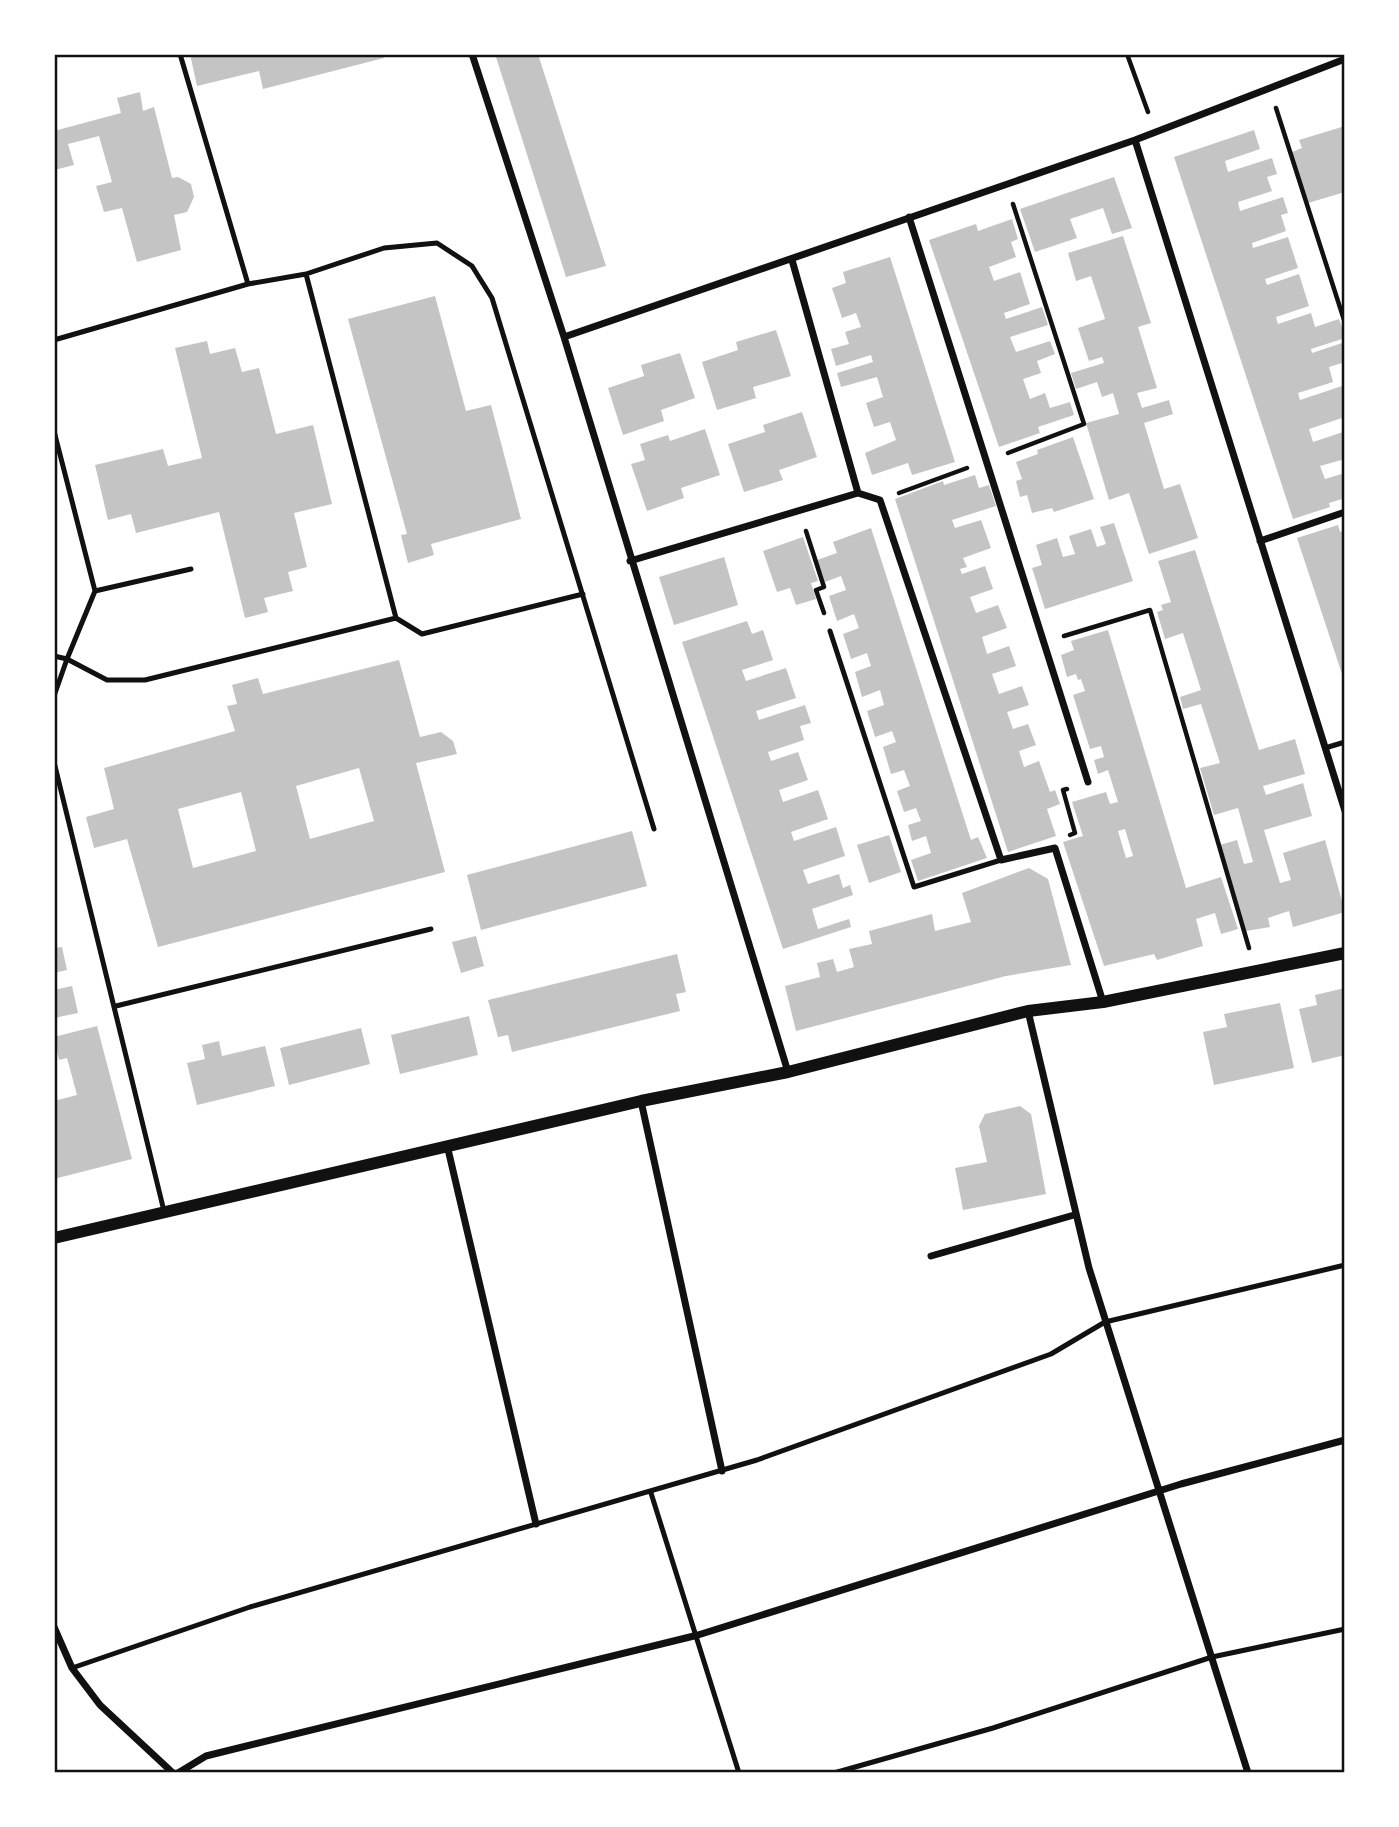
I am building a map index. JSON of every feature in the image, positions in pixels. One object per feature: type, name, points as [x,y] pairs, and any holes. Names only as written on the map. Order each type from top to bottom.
[{"type":"street","points":[[472,54],[564,337],[630,562],[788,1072]]},
{"type":"street","points":[[564,337],[1135,140],[1154,130],[1345,59]]},
{"type":"street","points":[[1135,140],[1345,811]]},
{"type":"street","points":[[909,217],[1088,782]]},
{"type":"street","points":[[792,260],[858,493]]},
{"type":"street","points":[[630,562],[858,493],[880,500],[1000,860],[1055,848],[1102,1002]]},
{"type":"street","points":[[1260,541],[1345,512]]},
{"type":"street","points":[[54,1238],[641,1101],[788,1072],[1028,1012],[1102,1002],[1345,953]]},
{"type":"street","points":[[1028,1012],[1074,1215],[1105,1322],[1248,1773]]},
{"type":"street","points":[[641,1101],[722,1471]]},
{"type":"street","points":[[447,1145],[536,1524]]},
{"type":"street","points":[[931,1256],[1074,1215]]},
{"type":"street","points":[[54,1627],[72,1668],[100,1705],[175,1773],[206,1756],[698,1634],[1159,1490],[1345,1440]]},
{"type":"lane","points":[[180,54],[248,284]]},
{"type":"lane","points":[[54,340],[248,284],[306,274],[384,247],[436,243],[472,266],[492,298],[654,829]]},
{"type":"lane","points":[[306,274],[396,618],[422,634],[583,594]]},
{"type":"lane","points":[[54,431],[95,591],[54,696]]},
{"type":"lane","points":[[95,591],[191,569]]},
{"type":"lane","points":[[54,656],[67,659],[107,680],[145,680],[396,618]]},
{"type":"lane","points":[[830,631],[914,887],[1000,860]]},
{"type":"lane","points":[[1325,748],[1345,742]]},
{"type":"lane","points":[[54,762],[116,1006],[164,1214]]},
{"type":"lane","points":[[116,1006],[431,929]]},
{"type":"lane","points":[[72,1668],[250,1607],[722,1471],[1051,1354],[1105,1322],[1345,1265]]},
{"type":"lane","points":[[651,1493],[698,1634],[739,1773]]},
{"type":"lane","points":[[834,1773],[993,1728],[1212,1657],[1345,1629]]},
{"type":"path","points":[[1127,54],[1154,130]]},
{"type":"path","points":[[1269,87],[1345,323]]},
{"type":"path","points":[[880,500],[1084,425],[1007,183]]},
{"type":"path","points":[[799,510],[824,587],[816,590],[830,631]]},
{"type":"path","points":[[1044,643],[1150,610],[1215,840],[1256,972]]},
{"type":"path","points":[[1055,848],[1049,841],[1075,833],[1063,790],[1088,782]]},
{"type":"building","points":[[190,54],[383,54],[384,58],[263,89],[259,71],[197,86]]},
{"type":"building","points":[[495,54],[538,54],[606,266],[566,277]]},
{"type":"building","points":[[140,92],[143,111],[154,107],[172,178],[178,177],[191,184],[194,197],[187,212],[174,215],[181,250],[137,262],[122,208],[104,212],[96,186],[112,182],[99,136],[68,144],[74,165],[54,170],[54,131],[121,113],[117,98]]},
{"type":"building","points":[[1345,126],[1345,192],[1308,203],[1292,152],[1302,148],[1299,140]]},
{"type":"building","points":[[1254,130],[1260,149],[1225,161],[1228,172],[1272,158],[1277,174],[1267,177],[1272,191],[1238,202],[1240,211],[1283,197],[1288,213],[1281,215],[1286,231],[1252,243],[1253,248],[1288,237],[1298,268],[1265,279],[1267,285],[1299,274],[1309,306],[1276,317],[1278,324],[1311,313],[1315,327],[1339,319],[1345,335],[1345,338],[1311,349],[1312,353],[1345,342],[1345,362],[1329,367],[1333,382],[1298,393],[1300,400],[1345,385],[1345,417],[1309,429],[1313,442],[1343,432],[1345,459],[1320,466],[1325,479],[1345,473],[1345,498],[1329,503],[1330,507],[1293,519],[1174,157]]},
{"type":"building","points":[[1114,177],[1132,228],[1112,234],[1103,208],[1070,219],[1077,238],[1035,252],[1020,209]]},
{"type":"building","points":[[1012,219],[1018,239],[1011,242],[1016,257],[989,267],[994,281],[1020,272],[1030,304],[1004,313],[1006,319],[1042,307],[1048,325],[1010,337],[1016,352],[1050,341],[1055,354],[1037,361],[1041,373],[1023,379],[1030,399],[1045,393],[1050,408],[1070,402],[1074,415],[1038,427],[1040,433],[999,447],[929,240],[976,224],[978,231]]},
{"type":"building","points":[[1123,236],[1151,323],[1138,327],[1157,388],[1137,393],[1142,408],[1169,400],[1173,414],[1144,423],[1164,489],[1180,484],[1198,538],[1149,554],[1129,493],[1109,500],[1086,423],[1119,414],[1113,393],[1102,397],[1097,382],[1076,389],[1071,373],[1104,363],[1102,357],[1089,361],[1078,328],[1105,319],[1091,276],[1076,281],[1068,253]]},
{"type":"building","points":[[890,257],[955,462],[912,475],[908,463],[872,475],[865,453],[896,440],[890,422],[874,427],[866,403],[883,397],[877,377],[841,387],[837,373],[873,362],[871,355],[836,366],[831,349],[849,344],[845,332],[861,327],[856,313],[842,318],[832,288],[846,283],[843,272]]},
{"type":"building","points":[[435,296],[466,411],[491,405],[521,519],[431,544],[434,555],[408,563],[401,535],[407,534],[348,319]]},
{"type":"building","points":[[776,330],[791,376],[753,387],[756,398],[717,410],[702,362],[738,350],[736,342]]},
{"type":"building","points":[[207,341],[210,354],[235,348],[242,372],[259,368],[276,434],[313,425],[332,504],[294,513],[307,567],[288,572],[293,591],[264,598],[268,612],[245,618],[219,512],[136,533],[131,514],[108,520],[95,465],[163,449],[168,466],[202,458],[175,348]]},
{"type":"building","points":[[680,353],[695,398],[661,410],[664,421],[623,435],[608,388],[644,376],[641,365]]},
{"type":"building","points":[[802,412],[817,457],[779,470],[783,480],[744,492],[728,444],[765,432],[763,425]]},
{"type":"building","points":[[705,429],[720,475],[681,488],[684,498],[647,511],[631,464],[645,460],[640,444],[668,435],[670,441]]},
{"type":"building","points":[[1073,437],[1094,499],[1054,512],[1052,508],[1032,513],[1027,495],[1020,497],[1016,481],[1022,479],[1016,462],[1038,454],[1037,450]]},
{"type":"building","points":[[975,475],[979,488],[989,485],[996,506],[952,520],[955,528],[981,520],[991,548],[963,558],[967,567],[960,569],[962,574],[985,566],[993,589],[970,597],[976,613],[998,605],[1007,628],[982,637],[987,654],[1009,646],[1016,666],[992,674],[999,694],[1022,686],[1029,705],[1007,712],[1013,729],[1028,724],[1036,745],[1019,751],[1024,767],[1039,761],[1050,792],[1055,790],[1060,804],[1047,809],[1056,836],[1008,852],[895,499],[943,481],[944,485]]},
{"type":"building","points":[[1114,523],[1133,581],[1045,609],[1032,568],[1042,565],[1036,545],[1057,538],[1063,557],[1075,554],[1069,536],[1091,529],[1097,547],[1106,544],[1100,527]]},
{"type":"building","points":[[1338,525],[1340,532],[1345,530],[1344,680],[1297,538]]},
{"type":"building","points":[[871,528],[971,840],[978,837],[987,858],[918,881],[911,860],[931,853],[926,836],[912,841],[908,825],[921,821],[916,808],[904,812],[897,791],[910,786],[904,770],[891,774],[883,747],[896,742],[892,731],[875,737],[867,711],[884,705],[880,690],[862,697],[855,672],[871,666],[867,653],[851,659],[843,634],[859,628],[854,614],[837,621],[829,596],[846,590],[841,576],[825,582],[817,560],[837,553],[833,542]]},
{"type":"building","points":[[803,537],[818,581],[811,583],[816,599],[796,605],[790,588],[777,592],[763,551]]},
{"type":"building","points":[[1195,550],[1259,750],[1295,739],[1305,774],[1263,786],[1266,795],[1303,783],[1312,816],[1264,830],[1280,883],[1291,880],[1283,853],[1325,840],[1345,912],[1293,927],[1289,911],[1268,918],[1270,927],[1246,931],[1220,845],[1237,840],[1244,864],[1253,862],[1238,808],[1214,815],[1200,768],[1220,763],[1201,704],[1183,709],[1180,697],[1201,690],[1183,633],[1165,639],[1157,612],[1163,610],[1161,605],[1171,602],[1158,561]]},
{"type":"building","points":[[724,557],[738,605],[674,625],[659,577]]},
{"type":"building","points":[[747,621],[752,634],[763,630],[773,660],[742,670],[746,681],[786,668],[796,698],[756,711],[759,720],[805,705],[811,723],[800,726],[804,740],[768,752],[771,761],[798,752],[808,780],[779,790],[783,802],[818,790],[828,819],[791,832],[794,841],[836,827],[845,856],[803,870],[808,884],[839,874],[843,888],[850,885],[853,895],[812,909],[818,929],[849,919],[851,927],[783,949],[682,642]]},
{"type":"building","points":[[1108,630],[1186,888],[1221,877],[1238,929],[1221,934],[1215,913],[1196,919],[1203,946],[1157,960],[1154,954],[1104,966],[1063,842],[1083,836],[1072,802],[1106,792],[1110,804],[1118,802],[1108,770],[1098,774],[1094,760],[1104,757],[1101,746],[1090,749],[1073,695],[1085,691],[1081,679],[1078,680],[1076,674],[1067,677],[1061,655],[1074,650],[1071,641]],"holes":[[[1125,829],[1133,856],[1126,858],[1118,831]]]},
{"type":"building","points":[[399,660],[420,737],[441,732],[453,741],[457,754],[416,763],[445,872],[158,947],[127,839],[94,848],[86,817],[114,809],[104,768],[235,731],[227,706],[237,704],[232,685],[258,678],[263,694]],"holes":[[[359,768],[374,821],[310,839],[296,786]],[[241,792],[256,851],[193,868],[178,809]]]},
{"type":"building","points":[[632,831],[647,886],[481,930],[467,875]]},
{"type":"building","points":[[889,835],[901,872],[869,883],[857,845]]},
{"type":"building","points":[[1029,868],[1048,879],[1071,965],[1006,976],[796,1031],[785,986],[820,977],[817,963],[833,959],[837,972],[854,967],[849,949],[872,944],[869,931],[932,914],[935,931],[971,922],[962,893]]},
{"type":"building","points":[[476,936],[484,966],[461,973],[452,942]]},
{"type":"building","points":[[62,947],[67,970],[54,973],[54,948]]},
{"type":"building","points":[[677,954],[686,992],[676,994],[680,1011],[512,1052],[508,1035],[498,1037],[488,1000]]},
{"type":"building","points":[[72,986],[78,1013],[54,1018],[54,990]]},
{"type":"building","points":[[1345,988],[1345,1055],[1312,1063],[1299,1009],[1317,1005],[1315,995]]},
{"type":"building","points":[[1280,1003],[1294,1068],[1214,1085],[1203,1032],[1227,1027],[1224,1014]]},
{"type":"building","points":[[469,1016],[478,1055],[400,1074],[391,1035]]},
{"type":"building","points":[[97,1026],[132,1159],[54,1179],[54,1132],[57,1132],[54,1101],[77,1095],[67,1058],[59,1060],[54,1037]]},
{"type":"building","points":[[361,1028],[370,1064],[289,1085],[280,1048]]},
{"type":"building","points":[[219,1041],[222,1056],[265,1046],[275,1086],[197,1105],[187,1063],[205,1059],[202,1045]]},
{"type":"building","points":[[1020,1106],[1031,1114],[1046,1194],[963,1210],[955,1168],[987,1162],[979,1126],[985,1114]]}]
